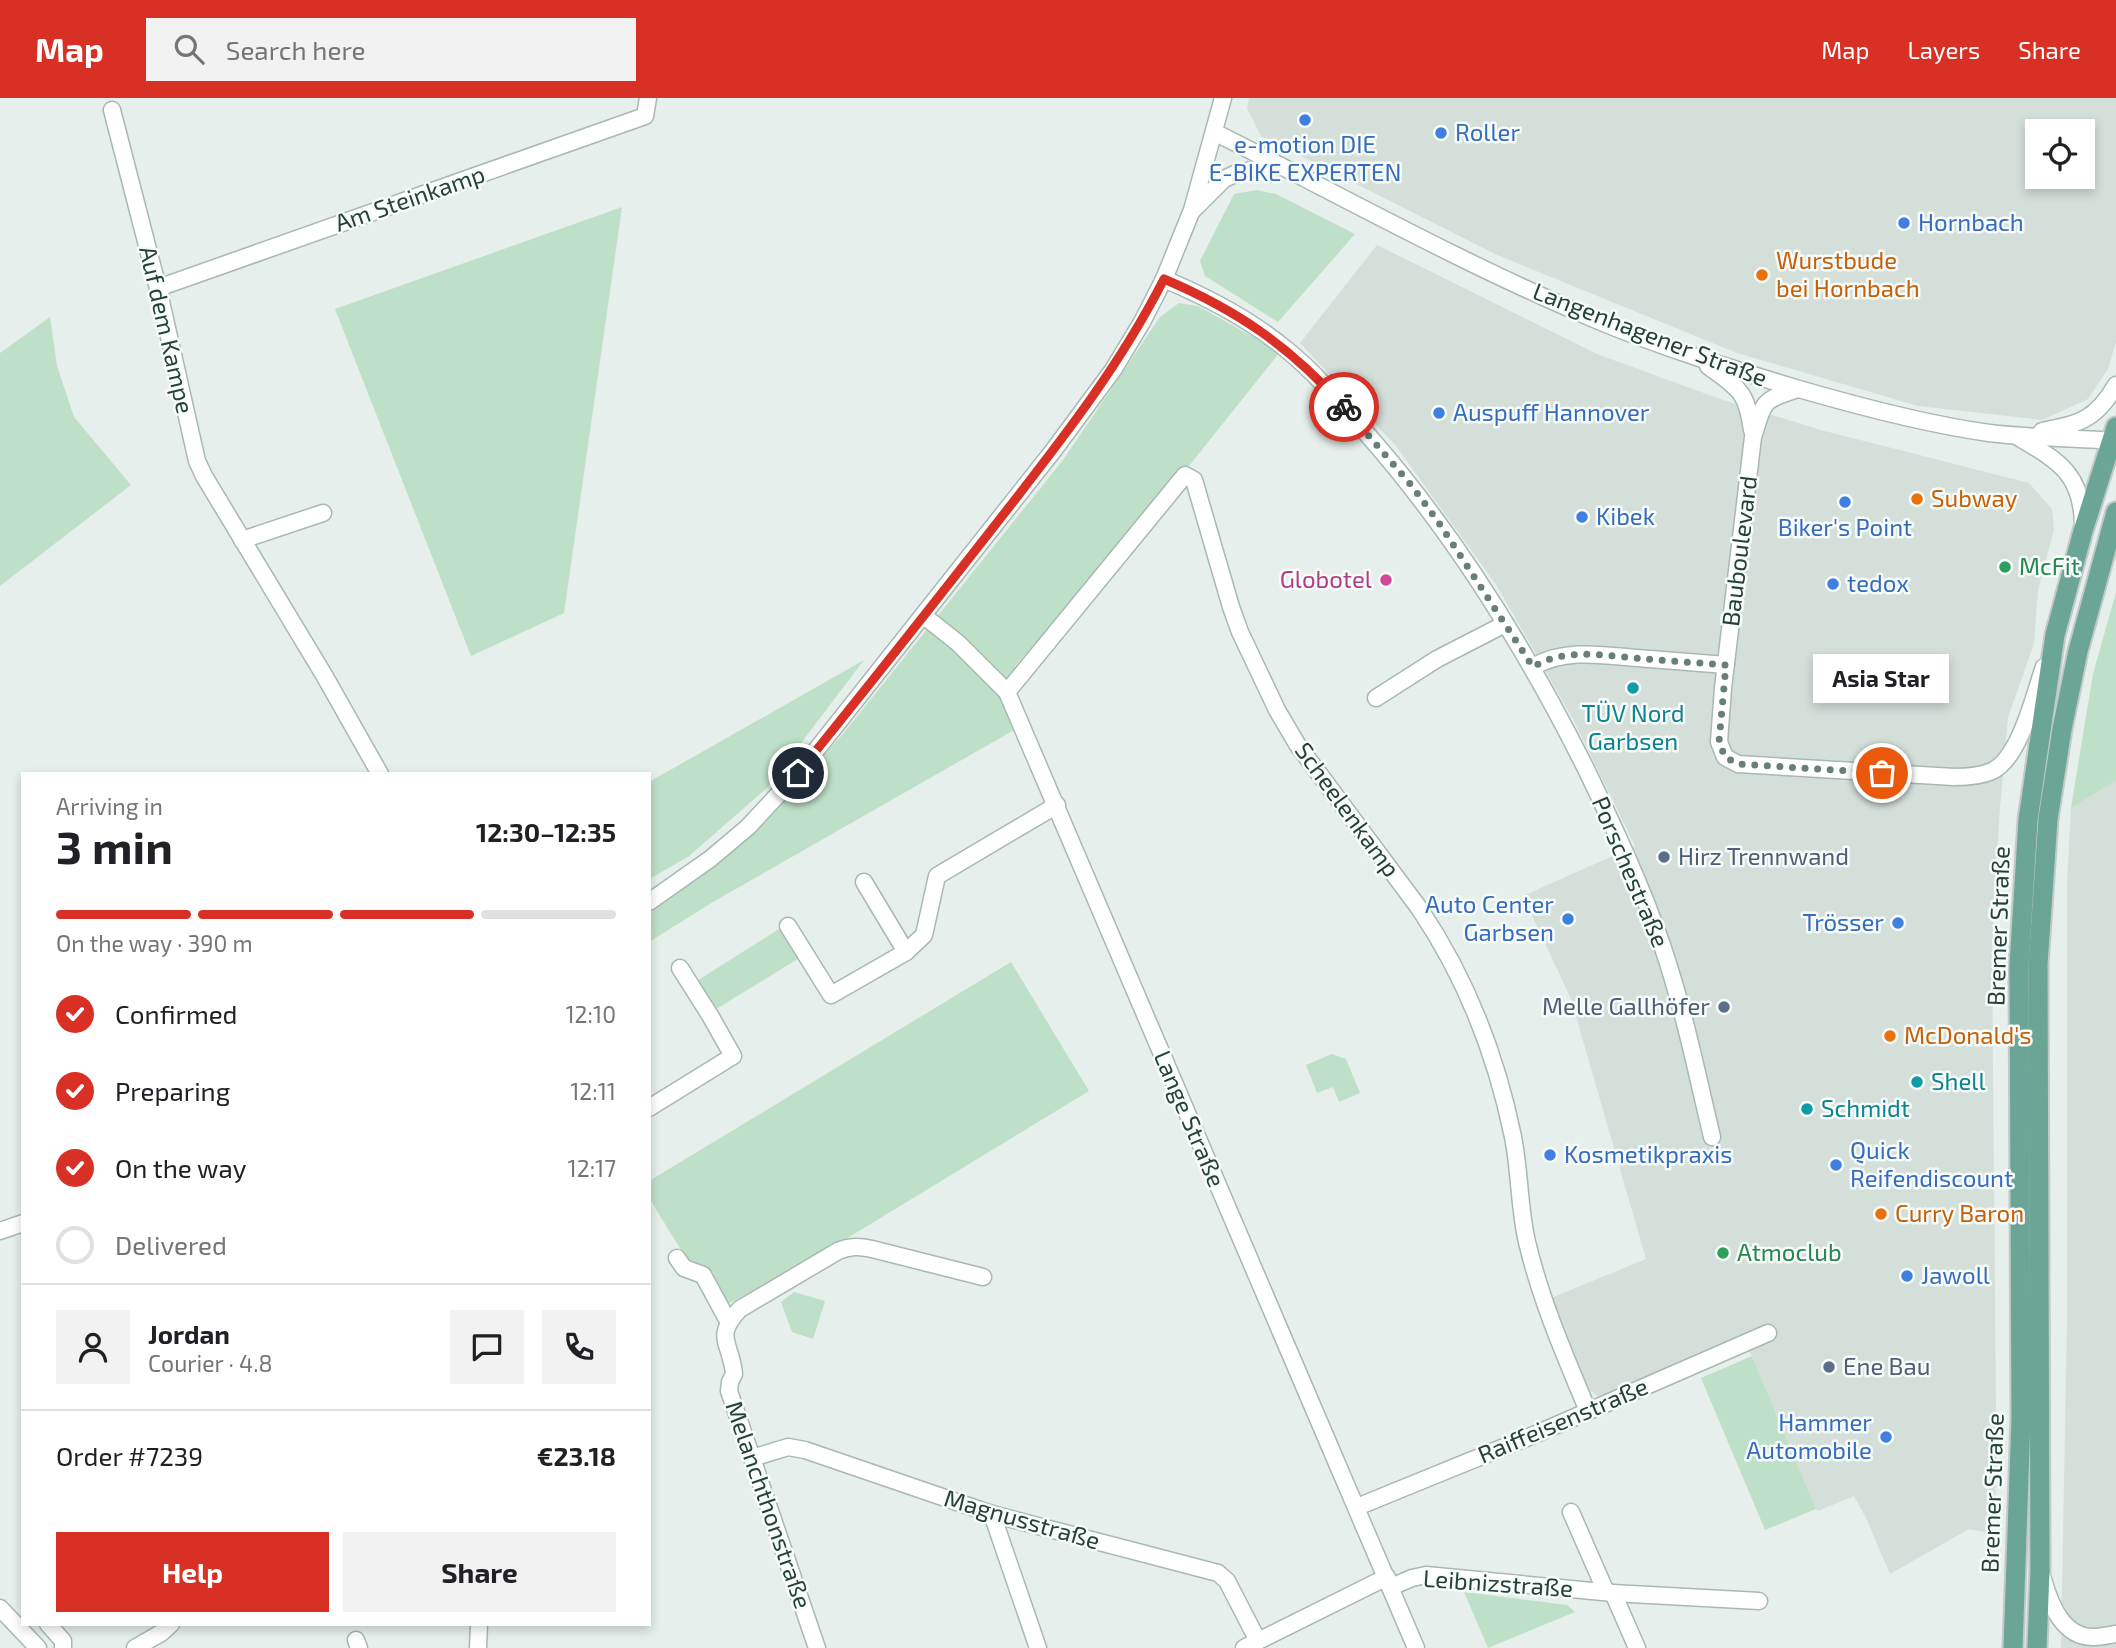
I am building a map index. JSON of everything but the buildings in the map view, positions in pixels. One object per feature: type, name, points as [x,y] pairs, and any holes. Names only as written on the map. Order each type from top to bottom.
[{"type":"main road","name":"Bremer Straße","points":[[2013,1648],[2021,1419],[2019,966],[2028,820],[2055,635],[2083,531],[2115,437]]},
{"type":"main road","name":"Bremer Straße","points":[[2038,1648],[2038,964],[2048,819],[2062,729],[2078,651],[2116,512]]},
{"type":"street","name":"Am Steinkamp","points":[[158,288],[645,116],[648,98]]},
{"type":"street","points":[[651,901],[701,866],[748,827],[798,773],[1054,451],[1113,370],[1164,279],[1192,210],[1223,98]]},
{"type":"street","name":"Auf dem Kampe","points":[[112,110],[158,288],[197,461],[379,772]]},
{"type":"street","name":"Langenhagener Straße","points":[[1214,132],[1502,278],[1594,319],[1694,357],[1798,389],[1912,419],[2016,436],[2115,437]]},
{"type":"street","points":[[1192,210],[1224,179],[1237,173],[1277,164]]},
{"type":"street","name":"Porschestraße","points":[[1164,279],[1245,320],[1288,350],[1322,383],[1412,486],[1446,532],[1533,667],[1601,800],[1650,914],[1678,996],[1712,1137]]},
{"type":"street","name":"Bauboulevard","points":[[1694,357],[1742,393],[1750,411],[1753,437]]},
{"type":"street","points":[[2016,436],[2075,425],[2097,410],[2116,385]]},
{"type":"street","name":"Bauboulevard","points":[[1798,389],[1770,398],[1762,408],[1753,437],[1719,742],[1725,757],[1738,764],[1954,777],[1992,771],[2004,763],[2016,747],[2055,635]]},
{"type":"street","points":[[2016,436],[2054,458],[2068,472],[2080,497],[2083,531]]},
{"type":"street","name":"Scheelenkamp","points":[[1007,692],[1185,475],[1194,480],[1236,619],[1277,710],[1297,744],[1419,908],[1465,986],[1488,1044],[1512,1135],[1526,1239],[1544,1307],[1588,1411]]},
{"type":"street","points":[[242,540],[323,513]]},
{"type":"street","name":"Lange Straße","points":[[924,617],[958,643],[1007,692],[1416,1648]]},
{"type":"street","points":[[1376,698],[1437,659],[1505,624]]},
{"type":"street","points":[[1533,667],[1558,657],[1586,654],[1726,665]]},
{"type":"street","points":[[788,926],[831,995],[906,951],[924,935],[937,876],[1057,805]]},
{"type":"street","points":[[864,882],[906,951]]},
{"type":"street","points":[[651,1107],[733,1056],[680,968]]},
{"type":"street","points":[[0,1231],[21,1224]]},
{"type":"street","points":[[728,1321],[740,1309],[848,1247],[859,1246],[983,1278]]},
{"type":"street","name":"Melanchthonstraße","points":[[677,1258],[684,1268],[703,1275],[728,1321],[725,1335],[734,1374],[729,1391],[817,1648]]},
{"type":"street","name":"Raiffeisenstraße","points":[[1357,1507],[1769,1333]]},
{"type":"street","name":"Magnusstraße","points":[[752,1458],[788,1447],[805,1450],[992,1514],[1218,1573],[1227,1581],[1251,1644]]},
{"type":"street","name":"Leibnizstraße","points":[[1571,1512],[1610,1593]]},
{"type":"street","points":[[992,1514],[1038,1648]]},
{"type":"street","points":[[2040,1571],[2049,1601],[2065,1626],[2079,1635],[2091,1637],[2116,1634]]},
{"type":"street","name":"Leibnizstraße","points":[[1251,1644],[1389,1582],[1426,1575],[1610,1593],[1759,1601]]},
{"type":"street","points":[[1610,1593],[1637,1648]]},
{"type":"street","points":[[0,1608],[38,1648]]},
{"type":"street","points":[[44,1648],[64,1648],[63,1641],[50,1626]]},
{"type":"street","points":[[135,1648],[169,1626]]},
{"type":"street","points":[[478,1648],[479,1626]]},
{"type":"shaded area","points":[[1249,98],[2116,98],[2116,342],[2108,369],[2088,399],[2042,420],[1918,406],[1737,353],[1497,255],[1261,136],[1247,108]]},
{"type":"shaded area","points":[[1377,245],[1597,354],[1723,400],[1821,430],[2029,483],[2052,509],[2054,530],[2038,590],[2034,644],[2008,717],[1999,820],[1992,955],[1997,1471],[1993,1534],[1969,1529],[1890,1574],[1854,1496],[1818,1511],[1816,1509],[1752,1356],[1741,1337],[1601,1398],[1586,1388],[1551,1298],[1646,1259],[1571,999],[1523,896],[1635,846],[1574,721],[1497,586],[1396,446],[1300,343]]},
{"type":"shaded area","points":[[2116,781],[2116,1648],[2061,1648],[2067,1320],[2067,884],[2071,808]]},
{"type":"green space","points":[[1257,190],[1276,194],[1355,234],[1278,322],[1205,276],[1200,261],[1234,194]]},
{"type":"green space","points":[[622,207],[564,613],[471,656],[335,309]]},
{"type":"green space","points":[[1179,303],[1198,306],[1280,352],[1161,501],[1015,666],[1016,729],[713,902],[651,941],[651,908],[759,828],[842,735],[1063,460],[1160,317]]},
{"type":"green space","points":[[50,317],[57,366],[74,417],[131,485],[0,586],[0,353]]},
{"type":"green space","points":[[2116,592],[2116,781],[2071,808],[2093,674]]},
{"type":"green space","points":[[864,660],[767,788],[688,857],[651,878],[651,781]]},
{"type":"green space","points":[[782,927],[801,957],[713,1011],[695,982]]},
{"type":"green space","points":[[1011,962],[1089,1091],[823,1253],[726,1305],[689,1263],[651,1201],[651,1180]]},
{"type":"green space","points":[[1332,1054],[1346,1059],[1360,1093],[1339,1102],[1333,1087],[1317,1093],[1306,1065]]},
{"type":"green space","points":[[794,1292],[825,1301],[813,1339],[792,1332],[781,1302]]},
{"type":"green space","points":[[1752,1356],[1816,1509],[1765,1530],[1701,1378]]},
{"type":"green space","points":[[1464,1592],[1567,1605],[1575,1612],[1488,1648]]},
{"type":"way so far","points":[[1344,407],[1412,486],[1439,523],[1533,667],[1558,657],[1586,654],[1726,665],[1719,742],[1725,757],[1738,764],[1882,773]]},
{"type":"place","name":"e-motion DIE E-BIKE EXPERTEN","points":[[1305,120]]},
{"type":"place","name":"Roller","points":[[1441,133]]},
{"type":"place","name":"Hornbach","points":[[1904,223]]},
{"type":"place","name":"Wurstbude bei Hornbach","points":[[1762,275]]},
{"type":"place","name":"Auspuff Hannover","points":[[1439,413]]},
{"type":"place","name":"Subway","points":[[1917,499]]},
{"type":"place","name":"Biker's Point","points":[[1845,502]]},
{"type":"place","name":"Kibek","points":[[1582,517]]},
{"type":"place","name":"McFit","points":[[2005,567]]},
{"type":"place","name":"Globotel","points":[[1386,580]]},
{"type":"place","name":"tedox","points":[[1833,584]]},
{"type":"place","name":"TÜV Nord Garbsen","points":[[1633,688]]},
{"type":"place","name":"Asia Star","points":[[1882,773]]},
{"type":"place","name":"Hirz Trennwand","points":[[1664,857]]},
{"type":"place","name":"Auto Center Garbsen","points":[[1568,919]]},
{"type":"place","name":"Trösser","points":[[1898,923]]},
{"type":"place","name":"Melle Gallhöfer","points":[[1724,1007]]},
{"type":"place","name":"McDonald's","points":[[1890,1036]]},
{"type":"place","name":"Shell","points":[[1917,1082]]},
{"type":"place","name":"Schmidt","points":[[1807,1109]]},
{"type":"place","name":"Kosmetikpraxis","points":[[1550,1155]]},
{"type":"place","name":"Quick Reifendiscount","points":[[1836,1165]]},
{"type":"place","name":"Curry Baron","points":[[1881,1214]]},
{"type":"place","name":"Atmoclub","points":[[1723,1253]]},
{"type":"place","name":"Jawoll","points":[[1907,1276]]},
{"type":"place","name":"Ene Bau","points":[[1829,1367]]},
{"type":"place","name":"Hammer Automobile","points":[[1886,1437]]},
{"type":"route","points":[[798,773],[1054,451],[1113,370],[1164,279],[1265,333],[1288,350],[1344,407]]}]
